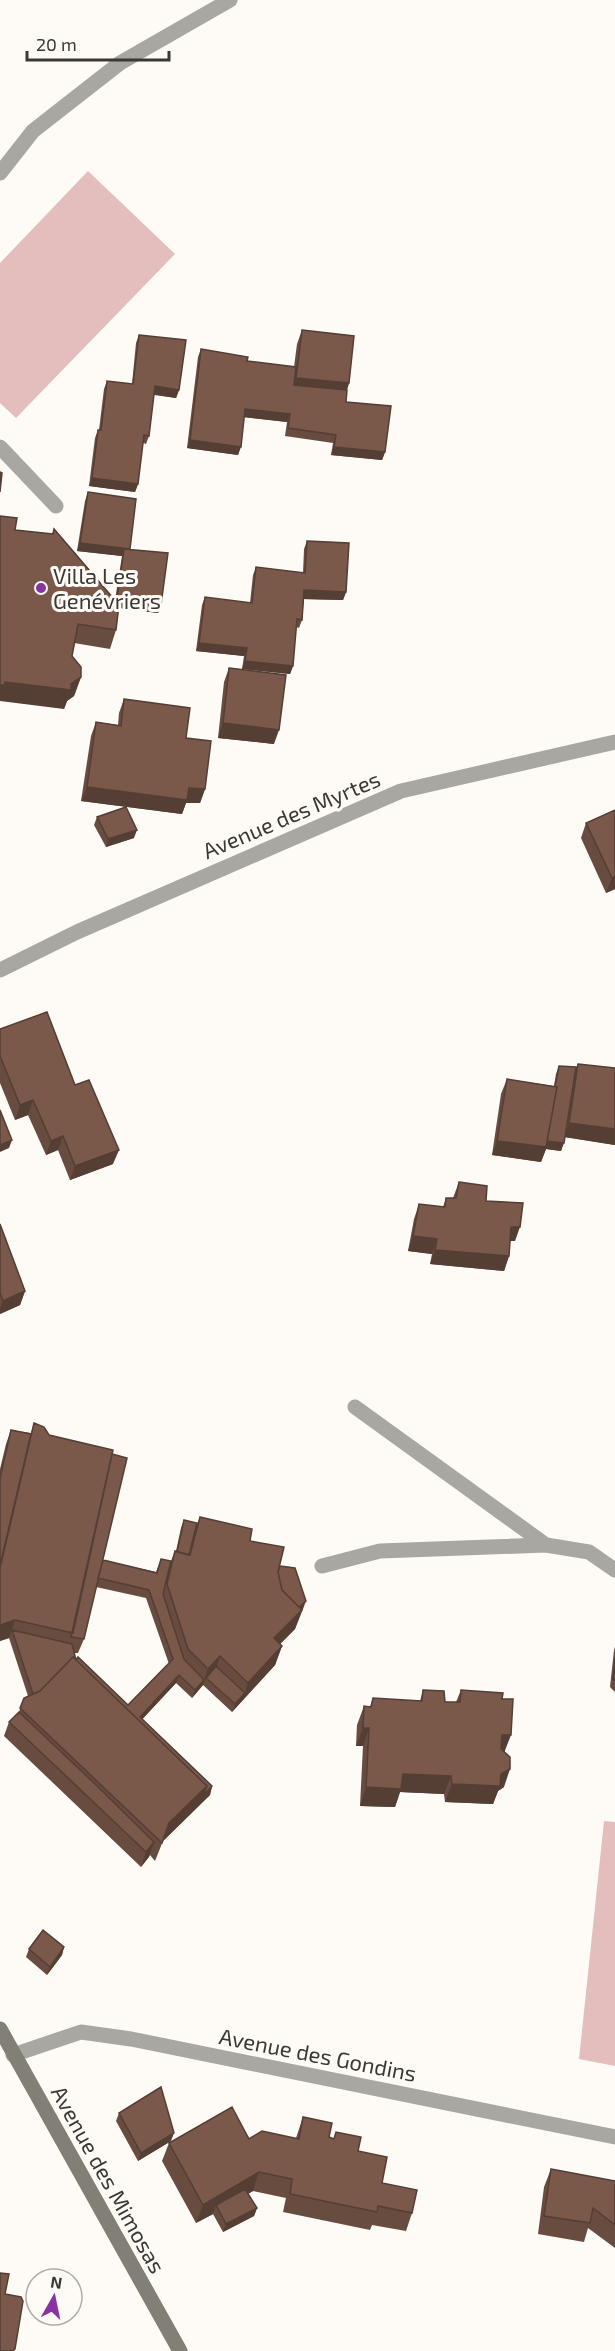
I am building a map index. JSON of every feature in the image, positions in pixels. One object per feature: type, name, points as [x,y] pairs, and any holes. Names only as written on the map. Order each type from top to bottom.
[{"type":"street","points":[[0,173],[33,131],[120,63],[230,0]]},
{"type":"street","points":[[0,447],[56,506]]},
{"type":"street","name":"Avenue des Myrtes","points":[[0,970],[77,932],[401,792],[615,742]]},
{"type":"street","points":[[355,1407],[546,1545]]},
{"type":"street","points":[[322,1566],[380,1551],[546,1545],[589,1552],[615,1570]]},
{"type":"street","name":"Avenue des Mimosas","points":[[0,2030],[180,2351]]},
{"type":"street","name":"Avenue des Gondins","points":[[13,2055],[81,2032],[131,2039],[615,2137]]},
{"type":"shaded area","points":[[88,171],[175,254],[16,418],[0,403],[0,263]]},
{"type":"shaded area","points":[[604,1821],[615,1822],[615,2066],[579,2059]]},
{"type":"building","points":[[302,330],[354,336],[349,383],[296,378]]},
{"type":"building","points":[[139,335],[186,340],[179,390],[155,386],[149,436],[144,435],[138,484],[92,478],[107,381],[133,384]]},
{"type":"building","points":[[201,349],[248,357],[247,361],[296,367],[294,385],[347,390],[346,402],[391,406],[385,452],[334,447],[336,435],[288,428],[290,414],[245,409],[241,447],[190,440]]},
{"type":"building","points":[[88,492],[136,499],[130,549],[80,543]]},
{"type":"building","name":"Villa Les Genévriers","points":[[0,516],[17,518],[15,530],[53,534],[54,529],[119,605],[116,630],[78,624],[72,656],[81,667],[81,677],[71,684],[71,690],[5,682],[4,685],[0,685]]},
{"type":"building","points":[[307,541],[349,543],[346,592],[304,590],[302,620],[297,619],[293,666],[245,661],[247,648],[199,643],[205,597],[252,603],[256,567],[305,573]]},
{"type":"building","points":[[124,549],[168,553],[161,605],[117,599]]},
{"type":"building","points":[[229,668],[286,675],[279,730],[223,723]]},
{"type":"building","points":[[124,699],[190,708],[186,738],[211,741],[205,789],[189,788],[187,800],[87,787],[96,722],[121,726]]},
{"type":"building","points":[[126,807],[137,830],[108,839],[97,817]]},
{"type":"building","points":[[615,810],[615,877],[612,878],[586,823]]},
{"type":"building","points":[[47,1012],[75,1085],[89,1080],[119,1150],[75,1166],[63,1136],[51,1141],[33,1100],[20,1105],[0,1056],[0,1029]]},
{"type":"building","points":[[578,1064],[615,1068],[615,1129],[569,1123]]},
{"type":"building","points":[[559,1066],[576,1067],[564,1143],[547,1141]]},
{"type":"building","points":[[507,1079],[557,1087],[546,1147],[497,1141]]},
{"type":"building","points":[[0,1110],[12,1140],[0,1145]]},
{"type":"building","points":[[459,1182],[487,1186],[486,1201],[523,1203],[520,1227],[511,1227],[509,1256],[435,1250],[437,1239],[413,1236],[419,1204],[445,1207],[446,1198],[456,1198]]},
{"type":"building","points":[[0,1224],[25,1291],[3,1301],[0,1293]]},
{"type":"building","points":[[34,1423],[44,1427],[49,1435],[113,1450],[73,1633],[15,1620],[0,1625],[0,1568]]},
{"type":"building","points":[[11,1430],[31,1434],[0,1565],[0,1478]]},
{"type":"building","points":[[112,1454],[127,1458],[84,1639],[71,1637]]},
{"type":"building","points":[[200,1517],[252,1529],[250,1541],[284,1547],[278,1572],[282,1590],[302,1610],[274,1638],[282,1646],[248,1683],[220,1656],[208,1669],[188,1649],[167,1584],[175,1551],[190,1555]]},
{"type":"building","points":[[184,1520],[197,1523],[189,1555],[177,1552]]},
{"type":"building","points":[[161,1559],[171,1561],[163,1594],[184,1659],[204,1680],[195,1690],[179,1675],[140,1717],[212,1786],[203,1796],[207,1786],[76,1660],[78,1657],[128,1705],[173,1659],[149,1590],[98,1578],[103,1560],[157,1573]]},
{"type":"building","points":[[280,1566],[295,1568],[306,1601],[299,1607],[282,1590],[278,1572]]},
{"type":"building","points":[[12,1630],[72,1644],[76,1660],[73,1657],[40,1691],[33,1694]]},
{"type":"building","points":[[73,1657],[207,1786],[169,1823],[162,1843],[20,1708],[24,1698],[40,1691]]},
{"type":"building","points":[[615,1658],[615,1681],[613,1679]]},
{"type":"building","points":[[216,1666],[245,1693],[235,1704],[206,1678]]},
{"type":"building","points":[[423,1690],[444,1691],[445,1702],[460,1702],[461,1690],[503,1693],[502,1699],[513,1699],[511,1735],[502,1735],[501,1749],[510,1757],[510,1769],[501,1774],[500,1786],[452,1784],[451,1776],[403,1774],[401,1789],[366,1787],[369,1728],[363,1728],[364,1706],[371,1707],[373,1698],[422,1701]]},
{"type":"building","points":[[19,1712],[154,1842],[146,1852],[9,1722]]},
{"type":"building","points":[[43,1930],[64,1947],[50,1967],[29,1949]]},
{"type":"building","points":[[161,2087],[174,2133],[141,2153],[119,2113]]},
{"type":"building","points":[[232,2107],[249,2139],[262,2131],[299,2139],[303,2117],[332,2123],[329,2137],[334,2139],[336,2132],[361,2137],[358,2151],[387,2157],[382,2183],[417,2190],[412,2213],[378,2206],[377,2212],[290,2194],[292,2179],[259,2172],[203,2205],[169,2143]]},
{"type":"building","points":[[551,2169],[615,2181],[615,2225],[593,2208],[590,2223],[544,2216]]},
{"type":"building","points":[[245,2189],[257,2208],[226,2224],[216,2205]]},
{"type":"building","points":[[0,2273],[9,2274],[5,2294],[21,2297],[23,2301],[13,2351],[0,2351]]},
{"type":"place","name":"Villa Les Genévriers","points":[[41,588]]}]
